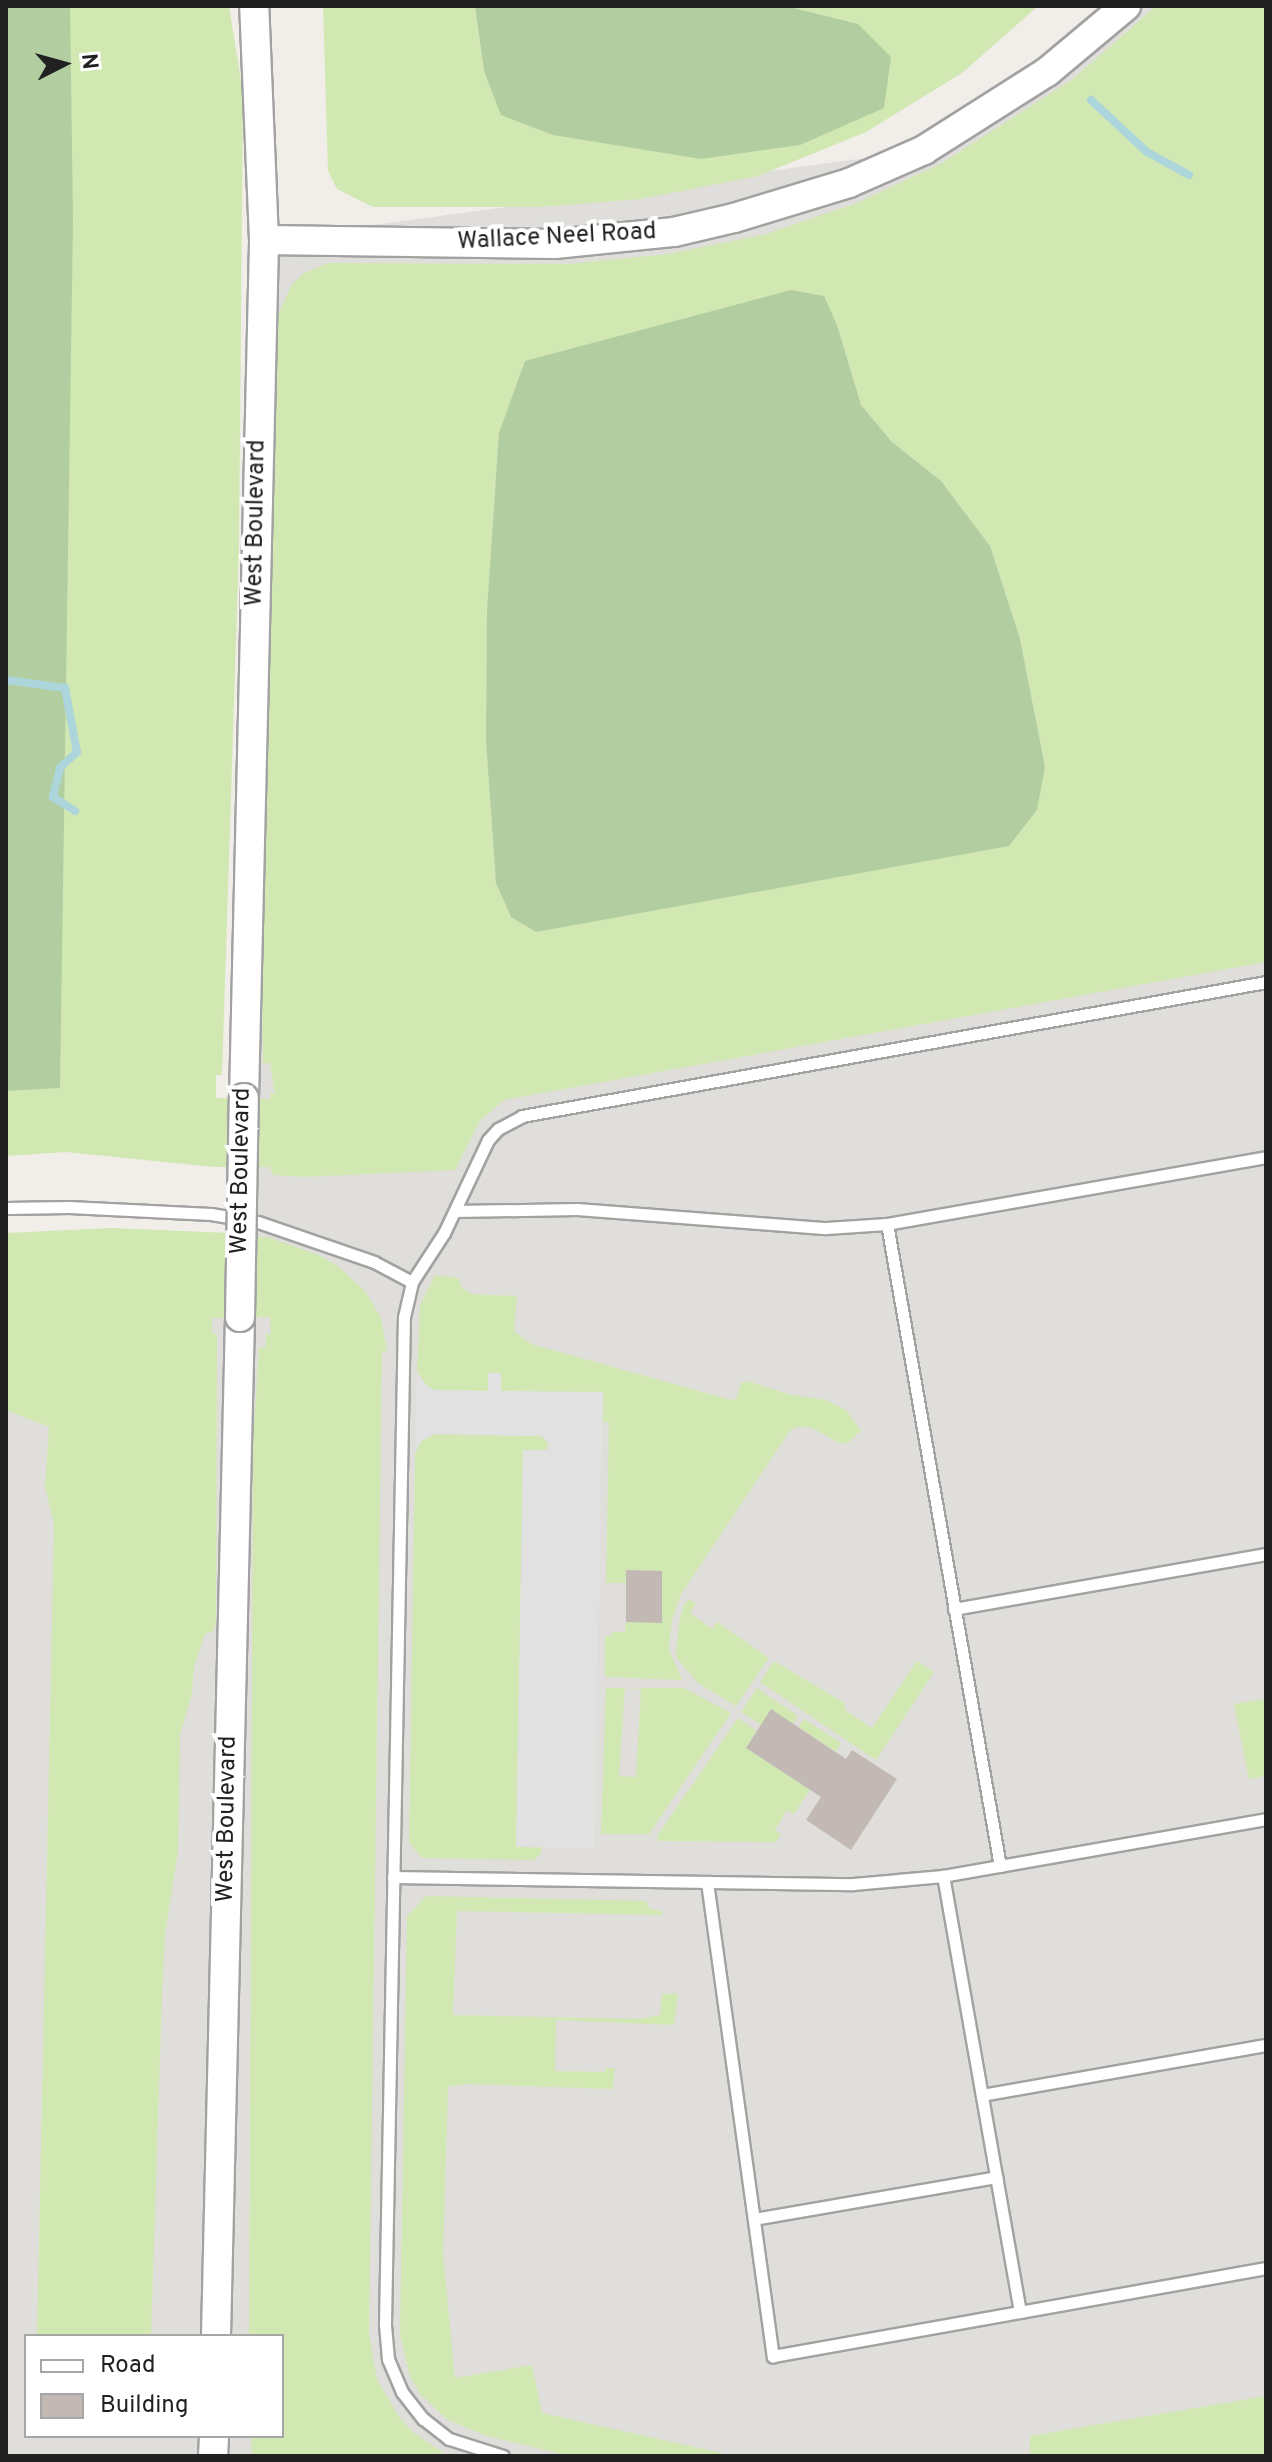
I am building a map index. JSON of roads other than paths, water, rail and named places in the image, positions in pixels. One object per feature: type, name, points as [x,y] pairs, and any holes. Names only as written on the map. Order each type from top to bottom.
[{"type":"street","name":"West Boulevard","points":[[216,2334],[264,240],[254,6]]},
{"type":"street","name":"Wallace Neel Road","points":[[264,240],[555,244],[674,232],[734,218],[849,183],[924,150],[1047,72],[1126,6]]},
{"type":"lane","points":[[503,2456],[449,2439],[423,2419],[402,2392],[388,2359],[385,2323],[404,1317],[412,1282],[455,1211],[488,1140],[510,1121],[536,1112],[1266,982]]},
{"type":"lane","points":[[455,1211],[577,1209],[826,1228],[887,1224],[1266,1157]]},
{"type":"lane","points":[[6,1208],[69,1207],[211,1214],[258,1222],[374,1262],[412,1282]]},
{"type":"lane","points":[[887,1224],[1000,1866]]},
{"type":"lane","points":[[954,1609],[1266,1554]]},
{"type":"lane","points":[[393,1877],[853,1884],[943,1876],[1266,1819]]},
{"type":"lane","points":[[943,1876],[1020,2312]]},
{"type":"lane","points":[[707,1882],[773,2356],[1266,2268]]},
{"type":"lane","points":[[982,2095],[1266,2045]]},
{"type":"lane","points":[[754,2219],[996,2177]]},
{"type":"waterway","points":[[1091,100],[1147,152],[1189,175]]},
{"type":"waterway","points":[[6,680],[65,688],[77,752],[60,768],[53,797],[75,811]]}]
